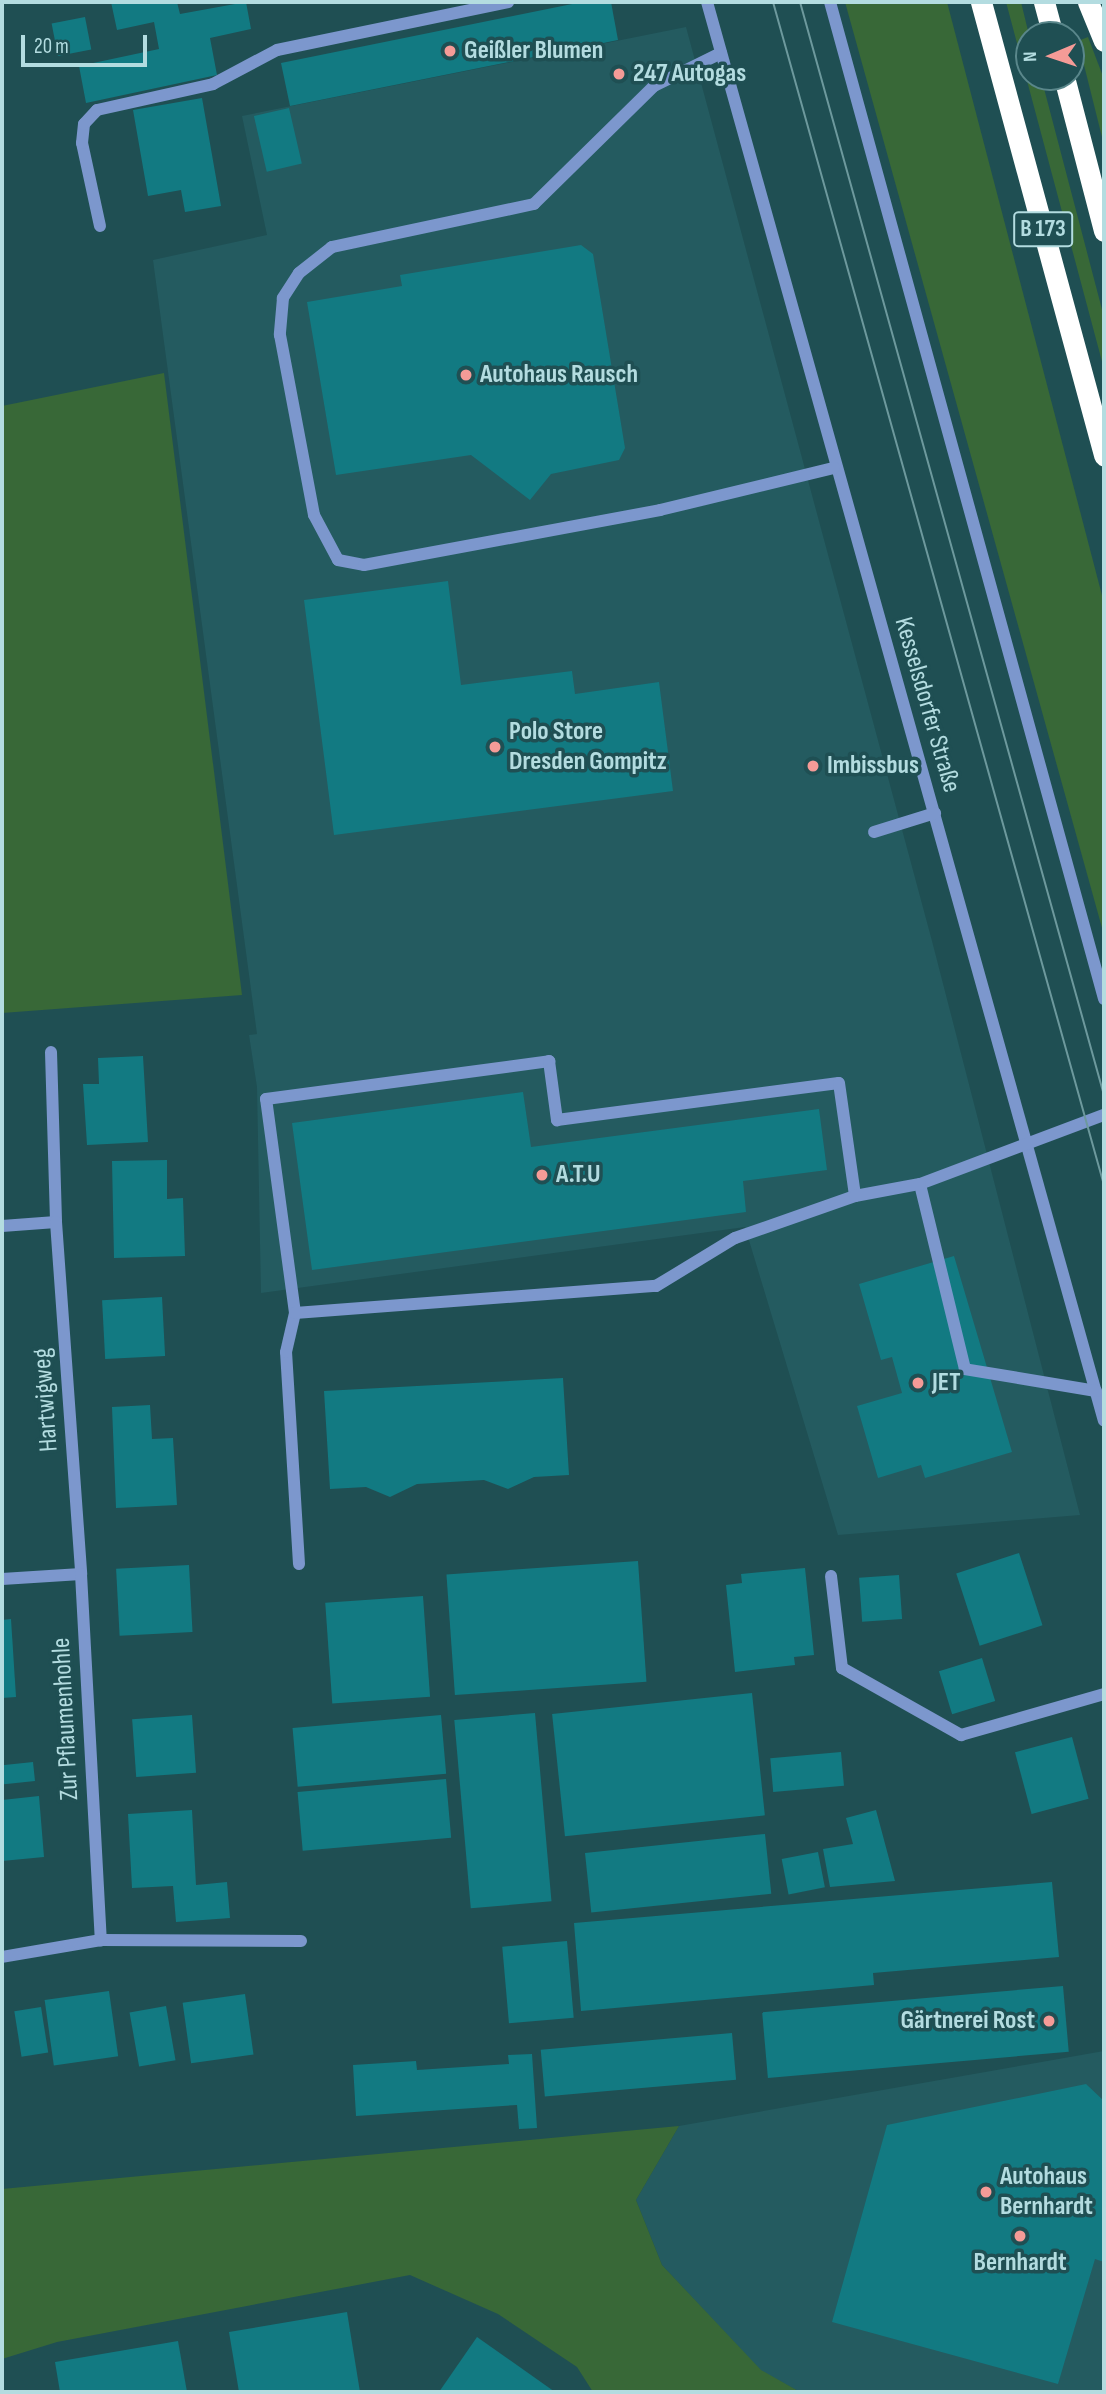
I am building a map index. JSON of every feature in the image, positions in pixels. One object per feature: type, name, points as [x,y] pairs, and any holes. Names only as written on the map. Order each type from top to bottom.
[{"type":"highway","name":"B 173","points":[[981,2],[1104,456]]},
{"type":"highway","points":[[1044,2],[1049,21]]},
{"type":"highway","points":[[1088,2],[1104,41]]},
{"type":"highway","name":"B 173","points":[[1068,91],[1104,231]]},
{"type":"street","points":[[100,226],[82,144],[84,124],[97,110],[213,84],[277,50],[508,2]]},
{"type":"street","name":"Kesselsdorfer Straße","points":[[707,2],[834,468],[935,813],[1104,1421]]},
{"type":"street","points":[[830,2],[1104,999]]},
{"type":"street","points":[[721,53],[654,86],[534,204],[332,247],[299,273],[283,298],[280,335],[314,515],[338,560],[364,565],[660,510],[834,468]]},
{"type":"street","points":[[874,832],[935,813]]},
{"type":"street","name":"Hartwigweg","points":[[51,1052],[56,1222],[81,1574]]},
{"type":"street","points":[[299,1564],[286,1352],[295,1313],[266,1099],[549,1061],[557,1120],[839,1083],[855,1196]]},
{"type":"street","points":[[295,1313],[656,1286],[735,1238],[855,1196],[920,1184],[1104,1115]]},
{"type":"street","points":[[920,1184],[965,1369],[1096,1391]]},
{"type":"street","points":[[2,1226],[56,1222]]},
{"type":"street","points":[[2,1579],[81,1574]]},
{"type":"street","name":"Zur Pflaumenhohle","points":[[81,1574],[101,1940]]},
{"type":"street","points":[[831,1576],[842,1668],[961,1735],[1104,1694]]},
{"type":"street","points":[[2,1957],[101,1940],[301,1941]]},
{"type":"shaded area","points":[[686,27],[932,941],[1080,1515],[838,1535],[745,1227],[261,1293],[257,1087],[249,1035],[257,1034],[153,260],[267,235],[242,116]]},
{"type":"shaded area","points":[[1104,2051],[1104,2392],[800,2392],[761,2371],[662,2265],[636,2200],[679,2126]]},
{"type":"green space","points":[[845,2],[947,2],[1104,603],[1104,935]]},
{"type":"green space","points":[[1006,2],[1021,2],[1026,21],[1015,21],[1015,36]]},
{"type":"green space","points":[[1088,37],[1104,79],[1104,145],[1085,69],[1085,38]]},
{"type":"green space","points":[[1030,91],[1045,91],[1104,317],[1104,369]]},
{"type":"green space","points":[[164,373],[242,995],[2,1013],[2,406]]},
{"type":"green space","points":[[679,2126],[636,2200],[662,2265],[761,2370],[800,2392],[593,2392],[577,2367],[498,2314],[410,2275],[57,2342],[2,2359],[2,2189]]},
{"type":"building","points":[[111,2],[177,2],[180,14],[246,2],[251,29],[210,38],[217,75],[86,103],[79,66],[159,49],[154,22],[117,30]]},
{"type":"building","name":"Geißler Blumen","points":[[582,2],[611,2],[618,40],[290,106],[281,63]]},
{"type":"building","points":[[85,17],[91,49],[58,56],[52,23]]},
{"type":"building","points":[[202,98],[221,206],[185,212],[181,190],[148,196],[133,110]]},
{"type":"building","points":[[289,108],[302,164],[267,172],[254,116]]},
{"type":"building","name":"Autohaus Rausch","points":[[581,245],[593,254],[625,448],[619,460],[551,474],[530,500],[471,455],[336,475],[307,302],[402,286],[400,275]]},
{"type":"building","name":"Polo Store Dresden Gompitz","points":[[448,581],[461,685],[572,671],[575,694],[659,682],[673,791],[334,835],[304,600]]},
{"type":"building","points":[[143,1056],[148,1142],[87,1145],[83,1084],[99,1084],[98,1058]]},
{"type":"building","name":"A.T.U","points":[[523,1092],[531,1147],[819,1109],[827,1170],[743,1181],[746,1212],[312,1270],[292,1123]]},
{"type":"building","points":[[167,1160],[167,1199],[183,1198],[185,1256],[114,1258],[112,1161]]},
{"type":"building","points":[[954,1256],[1012,1452],[925,1478],[921,1465],[878,1478],[857,1406],[902,1393],[892,1357],[881,1360],[859,1284]]},
{"type":"building","points":[[162,1297],[165,1356],[105,1359],[102,1300]]},
{"type":"building","points":[[563,1378],[569,1475],[534,1477],[508,1489],[484,1480],[417,1484],[390,1497],[366,1487],[330,1489],[324,1391]]},
{"type":"building","points":[[150,1405],[152,1439],[173,1438],[177,1505],[116,1508],[112,1407]]},
{"type":"building","points":[[1019,1553],[1042,1625],[980,1646],[956,1573]]},
{"type":"building","points":[[638,1561],[646,1682],[455,1695],[446,1574]]},
{"type":"building","points":[[189,1565],[193,1632],[120,1636],[116,1569]]},
{"type":"building","points":[[805,1568],[814,1655],[794,1657],[795,1665],[735,1672],[726,1585],[742,1583],[741,1574]]},
{"type":"building","points":[[899,1575],[902,1619],[862,1622],[859,1578]]},
{"type":"building","points":[[423,1596],[430,1697],[332,1704],[325,1603]]},
{"type":"building","points":[[11,1619],[16,1697],[2,1698],[2,1620]]},
{"type":"building","points":[[982,1658],[995,1701],[952,1714],[939,1671]]},
{"type":"building","points":[[752,1693],[765,1815],[565,1836],[552,1714]]},
{"type":"building","points":[[535,1713],[551,1901],[471,1908],[454,1720]]},
{"type":"building","points":[[192,1715],[196,1773],[136,1777],[132,1719]]},
{"type":"building","points":[[441,1715],[446,1774],[298,1787],[293,1728]]},
{"type":"building","points":[[1072,1737],[1089,1799],[1032,1814],[1015,1752]]},
{"type":"building","points":[[841,1752],[844,1786],[773,1792],[770,1758]]},
{"type":"building","points":[[33,1762],[35,1781],[4,1784],[2,1765]]},
{"type":"building","points":[[446,1779],[451,1838],[303,1851],[298,1792]]},
{"type":"building","points":[[39,1796],[44,1857],[2,1861],[2,1800]]},
{"type":"building","points":[[192,1810],[196,1885],[227,1882],[230,1918],[176,1922],[173,1886],[132,1888],[128,1814]]},
{"type":"building","points":[[876,1810],[895,1881],[830,1887],[823,1849],[853,1844],[846,1818]]},
{"type":"building","points":[[765,1834],[771,1894],[591,1913],[585,1853]]},
{"type":"building","points":[[818,1852],[825,1887],[789,1894],[782,1859]]},
{"type":"building","points":[[1052,1882],[1059,1957],[873,1973],[874,1985],[581,2011],[574,1923]]},
{"type":"building","points":[[567,1941],[574,2018],[509,2023],[502,1947]]},
{"type":"building","points":[[1063,1986],[1069,2052],[768,2078],[762,2012]]},
{"type":"building","points":[[109,1991],[118,2056],[54,2065],[45,2000]]},
{"type":"building","points":[[245,1994],[253,2054],[191,2063],[183,2003]]},
{"type":"building","points":[[166,2006],[176,2060],[139,2067],[130,2012]]},
{"type":"building","points":[[41,2007],[48,2052],[22,2057],[14,2011]]},
{"type":"building","points":[[732,2033],[736,2080],[545,2097],[541,2050]]},
{"type":"building","points":[[532,2054],[537,2128],[519,2129],[517,2105],[356,2116],[353,2065],[416,2061],[417,2070],[509,2064],[508,2055]]},
{"type":"building","name":"Autohaus Bernhardt","points":[[1086,2084],[1104,2101],[1104,2262],[1095,2259],[1058,2384],[832,2322],[887,2125]]},
{"type":"building","points":[[347,2312],[360,2392],[239,2392],[229,2332]]},
{"type":"building","points":[[477,2337],[555,2392],[439,2392]]},
{"type":"building","points":[[178,2341],[187,2392],[60,2392],[55,2362]]},
{"type":"tram line","points":[[773,2],[1104,1185]]},
{"type":"tram line","points":[[800,2],[1104,1095]]},
{"type":"place","name":"Geißler Blumen","points":[[450,51]]},
{"type":"place","name":"247 Autogas","points":[[619,74]]},
{"type":"place","name":"Autohaus Rausch","points":[[466,375]]},
{"type":"place","name":"Polo Store Dresden Gompitz","points":[[495,747]]},
{"type":"place","name":"Imbissbus","points":[[813,766]]},
{"type":"place","name":"A.T.U","points":[[542,1175]]},
{"type":"place","name":"JET","points":[[918,1383]]},
{"type":"place","name":"Gärtnerei Rost","points":[[1049,2021]]},
{"type":"place","name":"Autohaus Bernhardt","points":[[986,2192]]},
{"type":"place","name":"Bernhardt","points":[[1020,2236]]}]
